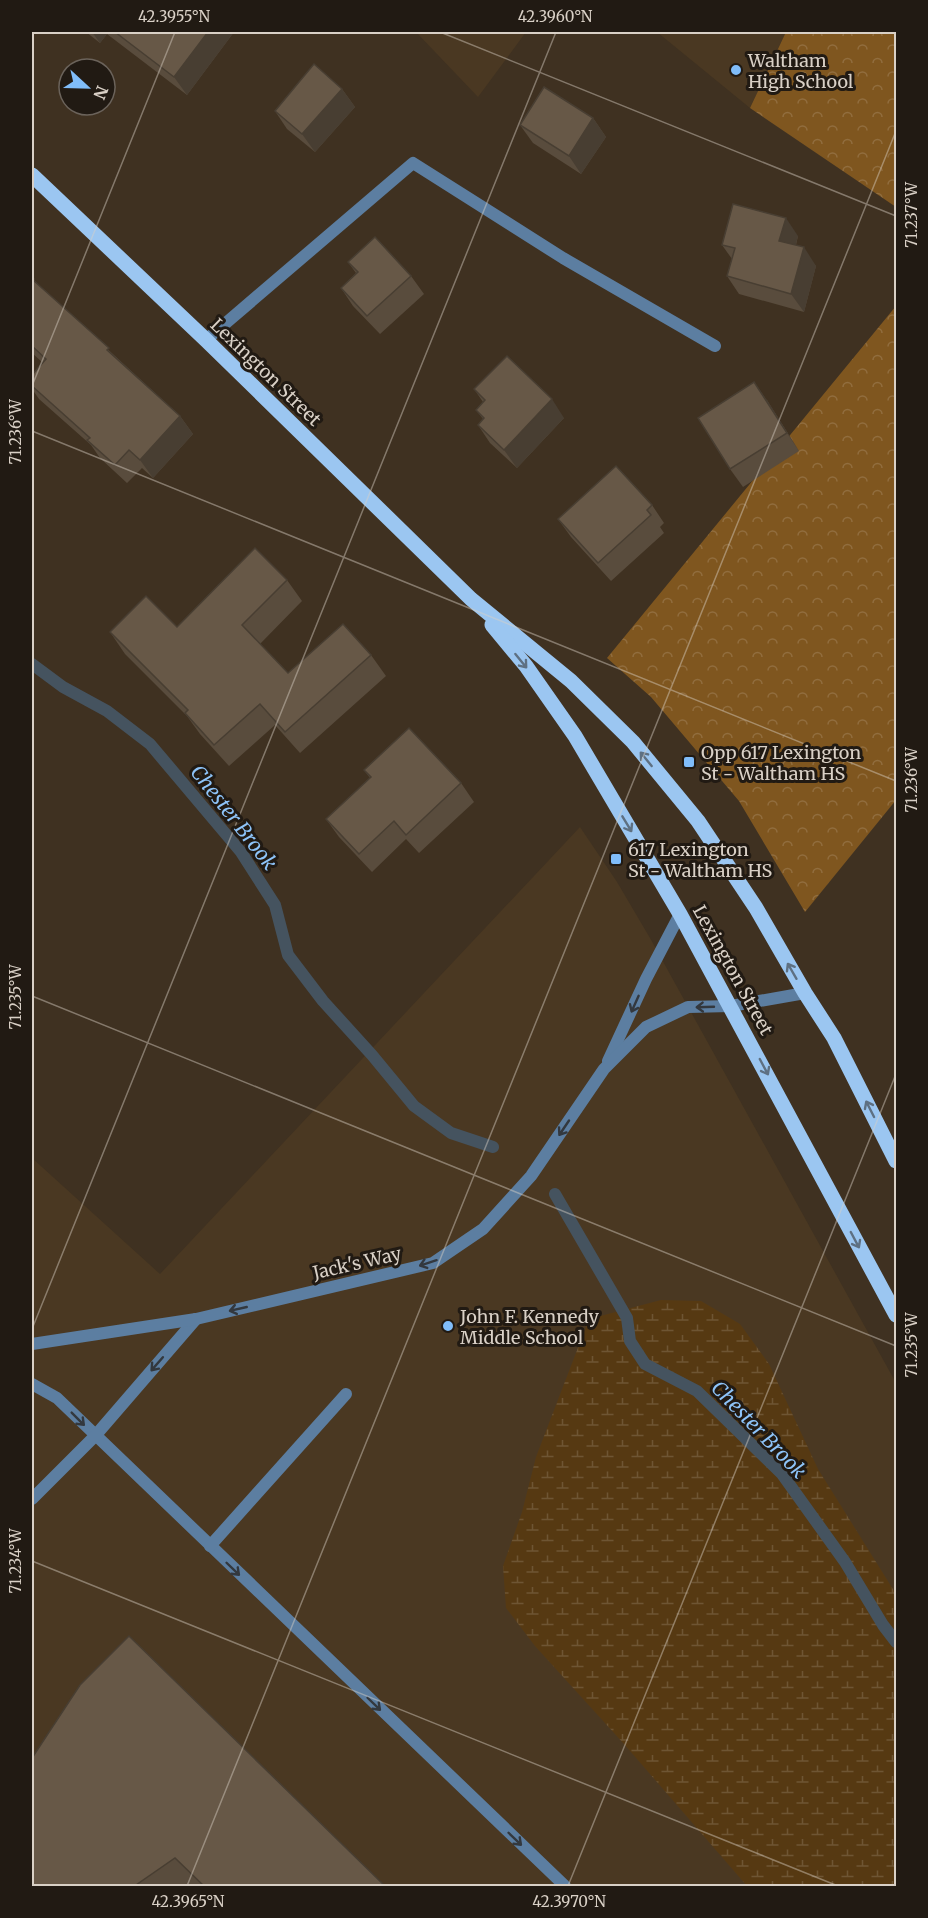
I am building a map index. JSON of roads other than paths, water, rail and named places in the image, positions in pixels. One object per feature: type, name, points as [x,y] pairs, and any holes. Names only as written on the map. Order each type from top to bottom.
[{"type":"main road","name":"Lexington Street","points":[[32,175],[206,340],[471,599],[571,681],[633,742],[698,821],[756,908],[834,1038],[897,1161]]},
{"type":"main road","name":"Lexington Street","points":[[471,599],[526,666],[575,735],[680,914],[897,1315]]},
{"type":"street","points":[[206,340],[413,164],[564,258],[715,346]]},
{"type":"street","name":"Jack's Way","points":[[32,1344],[196,1319],[433,1263],[483,1229],[531,1176],[604,1069],[646,979],[680,914]]},
{"type":"street","name":"Jack's Way","points":[[604,1069],[646,1027],[688,1007],[731,1006],[805,993]]},
{"type":"street","points":[[32,1499],[95,1436],[196,1319]]},
{"type":"street","points":[[32,1384],[57,1398],[565,1887]]},
{"type":"street","points":[[210,1546],[346,1394]]},
{"type":"waterway","name":"Chester Brook","points":[[32,664],[63,687],[107,711],[150,744],[241,852],[275,905],[288,955],[323,1001],[414,1106],[451,1133],[493,1147]]},
{"type":"waterway","name":"Chester Brook","points":[[555,1194],[627,1318],[630,1341],[645,1364],[697,1391],[782,1474],[845,1562],[883,1625],[896,1642]]},
{"type":"place","name":"Waltham High School","points":[[736,70]]},
{"type":"place","name":"Opp 617 Lexington St - Waltham HS","points":[[689,762]]},
{"type":"place","name":"617 Lexington St - Waltham HS","points":[[616,859]]},
{"type":"place","name":"John F. Kennedy Middle School","points":[[448,1326]]}]
